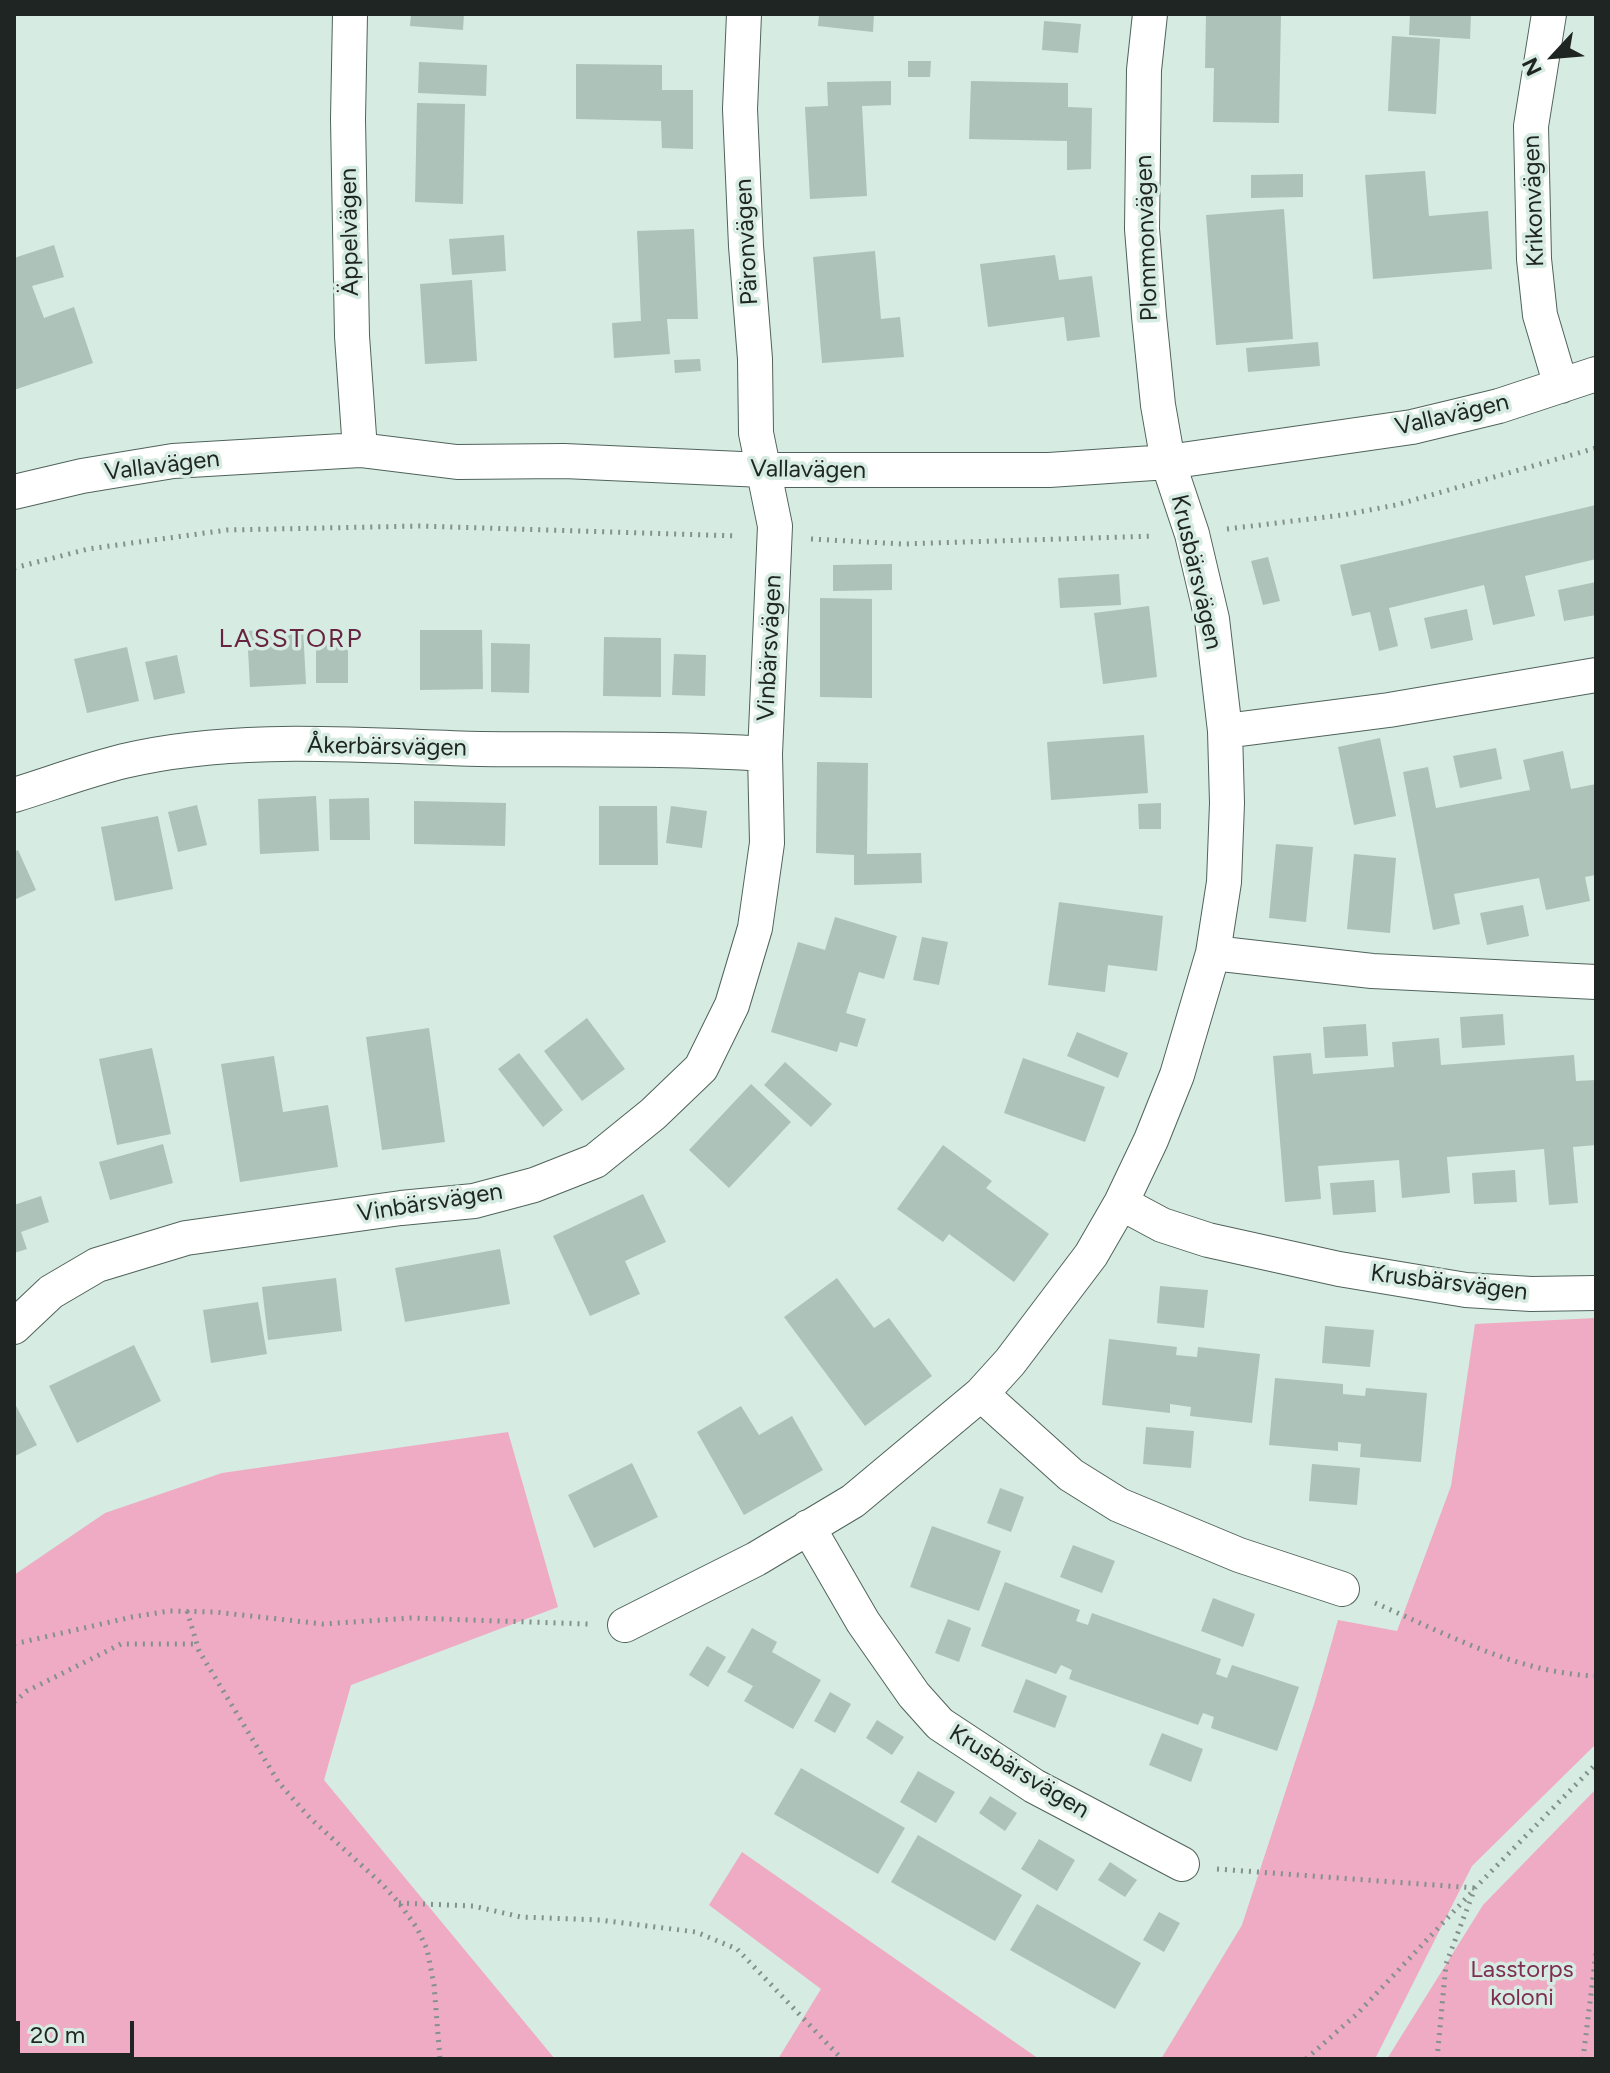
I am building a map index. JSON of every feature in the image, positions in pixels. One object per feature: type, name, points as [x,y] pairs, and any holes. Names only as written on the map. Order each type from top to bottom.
[{"type":"street","name":"Äppelvägen","points":[[350,14],[348,119],[352,320],[360,450]]},
{"type":"street","name":"Päronvägen","points":[[744,14],[741,139],[755,359],[756,433],[763,470]]},
{"type":"street","name":"Plommonvägen","points":[[1150,14],[1144,70],[1142,229],[1158,405],[1168,462]]},
{"type":"street","name":"Krikonvägen","points":[[1549,14],[1531,126],[1534,259],[1540,315],[1561,386]]},
{"type":"street","name":"Vallavägen","points":[[14,492],[82,476],[173,461],[360,450],[457,462],[564,461],[763,470],[1049,470],[1168,462],[1412,427],[1499,406],[1596,374]]},
{"type":"street","name":"Krusbärsvägen","points":[[625,1625],[756,1559],[853,1501],[981,1394],[1010,1362],[1091,1255],[1121,1203],[1151,1140],[1177,1075],[1213,953],[1224,882],[1227,803],[1225,731],[1212,619],[1192,534],[1168,462]]},
{"type":"street","name":"Vinbärsvägen","points":[[14,1327],[51,1292],[97,1265],[186,1238],[474,1201],[534,1185],[595,1161],[653,1114],[701,1068],[732,1005],[755,928],[767,843],[765,754],[775,526],[763,470]]},
{"type":"street","points":[[1225,731],[1389,710],[1596,675]]},
{"type":"street","name":"Åkerbärsvägen","points":[[14,795],[125,761],[191,751],[265,746],[344,744],[479,749],[699,750],[765,754]]},
{"type":"street","points":[[1213,953],[1372,971],[1596,982]]},
{"type":"street","name":"Krusbärsvägen","points":[[1121,1203],[1162,1225],[1208,1240],[1339,1269],[1466,1290],[1531,1294],[1596,1293]]},
{"type":"street","points":[[981,1394],[1071,1475],[1119,1505],[1239,1555],[1342,1589]]},
{"type":"street","name":"Krusbärsvägen","points":[[808,1527],[863,1622],[914,1695],[940,1724],[1034,1786],[1182,1864]]},
{"type":"path","points":[[1342,1589],[1517,1664],[1562,1675],[1596,1676]]},
{"type":"path","points":[[14,1644],[132,1617],[187,1611],[323,1624],[425,1618],[625,1625]]},
{"type":"path","points":[[187,1611],[198,1644],[279,1783],[310,1818],[399,1903],[417,1928],[427,1949],[439,2019],[440,2059]]},
{"type":"path","points":[[14,1702],[27,1691],[121,1644],[198,1644]]},
{"type":"path","points":[[1306,2059],[1357,2014],[1596,1764]]},
{"type":"path","points":[[1182,1864],[1475,1888]]},
{"type":"path","points":[[1437,2059],[1446,1964],[1475,1888]]},
{"type":"path","points":[[399,1903],[473,1906],[521,1917],[600,1920],[696,1932],[737,1949],[842,2059]]},
{"type":"path","points":[[1583,2059],[1596,1953]]},
{"type":"green space","points":[[1596,1318],[1596,1744],[1472,1866],[1375,2059],[1161,2059],[1242,1925],[1338,1620],[1397,1631],[1451,1486],[1475,1324]]},
{"type":"green space","points":[[508,1432],[558,1607],[351,1685],[324,1780],[555,2059],[14,2059],[14,1575],[105,1513],[222,1473]]},
{"type":"green space","name":"Lasstorps koloni","points":[[1596,1789],[1596,2059],[1387,2059],[1483,1905]]},
{"type":"green space","points":[[742,1852],[1039,2059],[778,2059],[821,1989],[709,1905]]},
{"type":"building","points":[[411,14],[464,14],[463,30],[410,26]]},
{"type":"building","points":[[819,14],[874,14],[873,32],[818,26]]},
{"type":"building","points":[[1206,14],[1281,14],[1279,123],[1213,122],[1214,68],[1205,68]]},
{"type":"building","points":[[1410,14],[1471,14],[1470,39],[1409,35]]},
{"type":"building","points":[[1044,21],[1081,24],[1078,53],[1042,50]]},
{"type":"building","points":[[1392,36],[1440,39],[1436,114],[1388,111]]},
{"type":"building","points":[[908,61],[931,61],[930,77],[908,77]]},
{"type":"building","points":[[419,62],[487,65],[486,96],[418,93]]},
{"type":"building","points":[[576,64],[662,65],[662,90],[693,90],[693,149],[662,148],[661,121],[576,119]]},
{"type":"building","points":[[891,81],[891,105],[862,106],[867,196],[810,199],[805,107],[828,106],[827,82]]},
{"type":"building","points":[[971,81],[1068,83],[1068,107],[1092,108],[1091,169],[1067,170],[1067,141],[969,139]]},
{"type":"building","points":[[417,103],[465,104],[463,204],[415,202]]},
{"type":"building","points":[[1425,171],[1429,216],[1488,211],[1492,269],[1373,279],[1365,175]]},
{"type":"building","points":[[1303,174],[1303,197],[1251,198],[1251,175]]},
{"type":"building","points":[[1284,209],[1293,339],[1216,345],[1206,215]]},
{"type":"building","points":[[694,229],[698,319],[667,319],[670,354],[614,358],[612,323],[641,321],[637,231]]},
{"type":"building","points":[[504,235],[506,271],[452,275],[449,239]]},
{"type":"building","points":[[54,245],[64,277],[32,286],[44,318],[74,307],[93,363],[14,390],[14,258]]},
{"type":"building","points":[[875,251],[881,319],[900,317],[904,357],[822,363],[813,257]]},
{"type":"building","points":[[1055,255],[1059,280],[1092,276],[1100,337],[1067,341],[1064,317],[988,327],[980,264]]},
{"type":"building","points":[[472,280],[477,361],[425,364],[420,284]]},
{"type":"building","points":[[1318,342],[1320,366],[1248,372],[1246,348]]},
{"type":"building","points":[[700,359],[701,371],[675,373],[674,360]]},
{"type":"building","points":[[1596,505],[1596,559],[1525,576],[1535,616],[1493,625],[1484,585],[1389,608],[1398,646],[1379,651],[1370,612],[1352,616],[1340,565]]},
{"type":"building","points":[[1268,557],[1280,601],[1263,605],[1251,561]]},
{"type":"building","points":[[892,564],[892,590],[833,591],[833,565]]},
{"type":"building","points":[[1119,574],[1121,605],[1060,608],[1058,578]]},
{"type":"building","points":[[1596,582],[1596,615],[1564,621],[1558,590]]},
{"type":"building","points":[[820,598],[872,599],[872,698],[820,697]]},
{"type":"building","points":[[1149,606],[1157,677],[1103,684],[1094,613]]},
{"type":"building","points":[[1467,609],[1473,640],[1431,649],[1424,618]]},
{"type":"building","points":[[303,628],[306,684],[250,687],[247,631]]},
{"type":"building","points":[[420,630],[482,630],[483,689],[420,690]]},
{"type":"building","points":[[604,637],[661,638],[661,697],[603,696]]},
{"type":"building","points":[[316,643],[348,643],[348,683],[316,683]]},
{"type":"building","points":[[491,643],[530,644],[529,693],[491,692]]},
{"type":"building","points":[[127,647],[139,701],[87,713],[74,659]]},
{"type":"building","points":[[674,654],[706,655],[705,696],[672,695]]},
{"type":"building","points":[[177,655],[185,693],[154,700],[145,662]]},
{"type":"building","points":[[1144,735],[1148,793],[1051,800],[1047,742]]},
{"type":"building","points":[[1380,738],[1396,816],[1354,825],[1338,747]]},
{"type":"building","points":[[1496,748],[1502,779],[1460,788],[1453,756]]},
{"type":"building","points":[[1563,751],[1571,789],[1596,784],[1596,875],[1585,877],[1590,901],[1546,910],[1539,878],[1454,894],[1460,924],[1433,930],[1403,772],[1428,767],[1436,808],[1530,790],[1523,760]]},
{"type":"building","points":[[817,762],[868,763],[867,854],[921,853],[922,883],[854,885],[854,855],[816,853]]},
{"type":"building","points":[[316,796],[319,851],[260,854],[258,799]]},
{"type":"building","points":[[369,798],[370,840],[330,840],[329,799]]},
{"type":"building","points":[[414,801],[506,803],[505,846],[414,844]]},
{"type":"building","points":[[1161,803],[1161,829],[1139,829],[1138,804]]},
{"type":"building","points":[[197,805],[207,845],[178,852],[168,812]]},
{"type":"building","points":[[599,806],[657,806],[658,865],[599,865]]},
{"type":"building","points":[[671,806],[707,811],[702,848],[666,843]]},
{"type":"building","points":[[158,816],[173,889],[115,901],[101,827]]},
{"type":"building","points":[[1276,844],[1313,847],[1306,922],[1269,918]]},
{"type":"building","points":[[18,850],[36,890],[14,900],[14,852]]},
{"type":"building","points":[[1354,854],[1396,858],[1390,933],[1347,929]]},
{"type":"building","points":[[1059,902],[1163,916],[1157,971],[1108,965],[1105,992],[1048,985]]},
{"type":"building","points":[[1523,905],[1529,936],[1487,945],[1480,913]]},
{"type":"building","points":[[835,917],[897,936],[884,979],[859,972],[846,1013],[866,1019],[857,1047],[840,1042],[837,1052],[771,1032],[798,942],[825,950]]},
{"type":"building","points":[[922,937],[948,942],[939,985],[913,980]]},
{"type":"building","points":[[1503,1014],[1505,1045],[1462,1048],[1460,1017]]},
{"type":"building","points":[[587,1018],[625,1069],[582,1101],[544,1051]]},
{"type":"building","points":[[1366,1024],[1368,1056],[1325,1058],[1323,1027]]},
{"type":"building","points":[[429,1028],[445,1142],[382,1150],[366,1037]]},
{"type":"building","points":[[1077,1032],[1128,1053],[1118,1078],[1067,1056]]},
{"type":"building","points":[[1439,1038],[1441,1065],[1574,1055],[1576,1081],[1596,1080],[1596,1145],[1573,1147],[1578,1203],[1549,1205],[1544,1149],[1447,1157],[1450,1193],[1402,1198],[1399,1160],[1318,1166],[1321,1199],[1285,1202],[1273,1056],[1311,1053],[1313,1074],[1394,1067],[1392,1042]]},
{"type":"building","points":[[152,1048],[171,1134],[117,1145],[99,1059]]},
{"type":"building","points":[[519,1053],[563,1110],[543,1127],[498,1069]]},
{"type":"building","points":[[274,1056],[283,1112],[328,1105],[338,1167],[240,1182],[221,1064]]},
{"type":"building","points":[[1023,1058],[1105,1087],[1085,1142],[1004,1113]]},
{"type":"building","points":[[785,1062],[832,1104],[811,1127],[764,1085]]},
{"type":"building","points":[[751,1084],[791,1122],[729,1188],[689,1150]]},
{"type":"building","points":[[163,1144],[173,1183],[110,1200],[99,1162]]},
{"type":"building","points":[[943,1145],[992,1181],[986,1188],[1049,1234],[1014,1282],[949,1234],[943,1242],[897,1209]]},
{"type":"building","points":[[1515,1170],[1517,1202],[1474,1204],[1472,1173]]},
{"type":"building","points":[[1374,1180],[1376,1212],[1333,1215],[1330,1183]]},
{"type":"building","points":[[643,1194],[666,1242],[625,1261],[640,1294],[590,1316],[553,1236]]},
{"type":"building","points":[[41,1196],[49,1222],[21,1232],[27,1249],[14,1253],[14,1205]]},
{"type":"building","points":[[500,1249],[510,1304],[405,1322],[395,1268]]},
{"type":"building","points":[[336,1278],[342,1331],[268,1340],[262,1287]]},
{"type":"building","points":[[837,1278],[874,1328],[889,1318],[932,1376],[865,1426],[784,1317]]},
{"type":"building","points":[[1160,1286],[1208,1290],[1204,1328],[1157,1323]]},
{"type":"building","points":[[258,1302],[267,1354],[211,1363],[203,1310]]},
{"type":"building","points":[[1325,1326],[1374,1330],[1370,1367],[1322,1363]]},
{"type":"building","points":[[1109,1339],[1177,1347],[1176,1355],[1197,1357],[1198,1347],[1260,1354],[1252,1423],[1190,1416],[1191,1407],[1170,1404],[1170,1413],[1102,1405]]},
{"type":"building","points":[[134,1345],[161,1401],[77,1443],[49,1386]]},
{"type":"building","points":[[1275,1378],[1343,1384],[1343,1394],[1365,1396],[1366,1388],[1427,1393],[1421,1462],[1360,1457],[1361,1444],[1338,1442],[1338,1451],[1269,1445]]},
{"type":"building","points":[[14,1402],[37,1445],[15,1456],[14,1454]]},
{"type":"building","points":[[741,1406],[759,1435],[792,1416],[823,1470],[744,1515],[697,1432]]},
{"type":"building","points":[[1146,1427],[1194,1431],[1191,1468],[1143,1464]]},
{"type":"building","points":[[632,1463],[658,1517],[594,1548],[568,1495]]},
{"type":"building","points":[[1312,1464],[1360,1468],[1357,1505],[1309,1501]]},
{"type":"building","points":[[1000,1488],[1024,1497],[1011,1532],[987,1523]]},
{"type":"building","points":[[932,1526],[1001,1551],[979,1611],[910,1587]]},
{"type":"building","points":[[1073,1545],[1115,1561],[1102,1593],[1060,1577]]},
{"type":"building","points":[[1005,1582],[1080,1610],[1076,1621],[1088,1625],[1092,1613],[1221,1659],[1216,1674],[1227,1678],[1232,1665],[1299,1687],[1277,1751],[1211,1728],[1214,1717],[1203,1713],[1198,1725],[1069,1679],[1072,1670],[1061,1665],[1056,1674],[981,1646]]},
{"type":"building","points":[[1213,1598],[1255,1614],[1243,1647],[1201,1631]]},
{"type":"building","points":[[948,1619],[971,1628],[959,1662],[935,1653]]},
{"type":"building","points":[[752,1628],[777,1642],[772,1652],[821,1680],[793,1729],[744,1701],[753,1686],[727,1672]]},
{"type":"building","points":[[707,1646],[726,1657],[708,1687],[689,1675]]},
{"type":"building","points":[[1026,1679],[1067,1696],[1055,1728],[1013,1712]]},
{"type":"building","points":[[830,1692],[851,1704],[835,1733],[814,1721]]},
{"type":"building","points":[[877,1720],[904,1737],[892,1755],[866,1738]]},
{"type":"building","points":[[1162,1733],[1203,1749],[1191,1782],[1149,1765]]},
{"type":"building","points":[[801,1768],[905,1828],[878,1874],[774,1814]]},
{"type":"building","points":[[918,1771],[955,1792],[936,1823],[900,1802]]},
{"type":"building","points":[[990,1796],[1017,1813],[1005,1831],[979,1813]]},
{"type":"building","points":[[918,1835],[1022,1895],[995,1941],[891,1882]]},
{"type":"building","points":[[1039,1839],[1075,1860],[1057,1891],[1021,1869]]},
{"type":"building","points":[[1110,1862],[1137,1880],[1125,1897],[1098,1880]]},
{"type":"building","points":[[1037,1904],[1141,1963],[1115,2009],[1010,1950]]},
{"type":"building","points":[[1159,1912],[1180,1923],[1164,1952],[1143,1940]]},
{"type":"district","name":"LASSTORP","points":[[291,639]]}]
